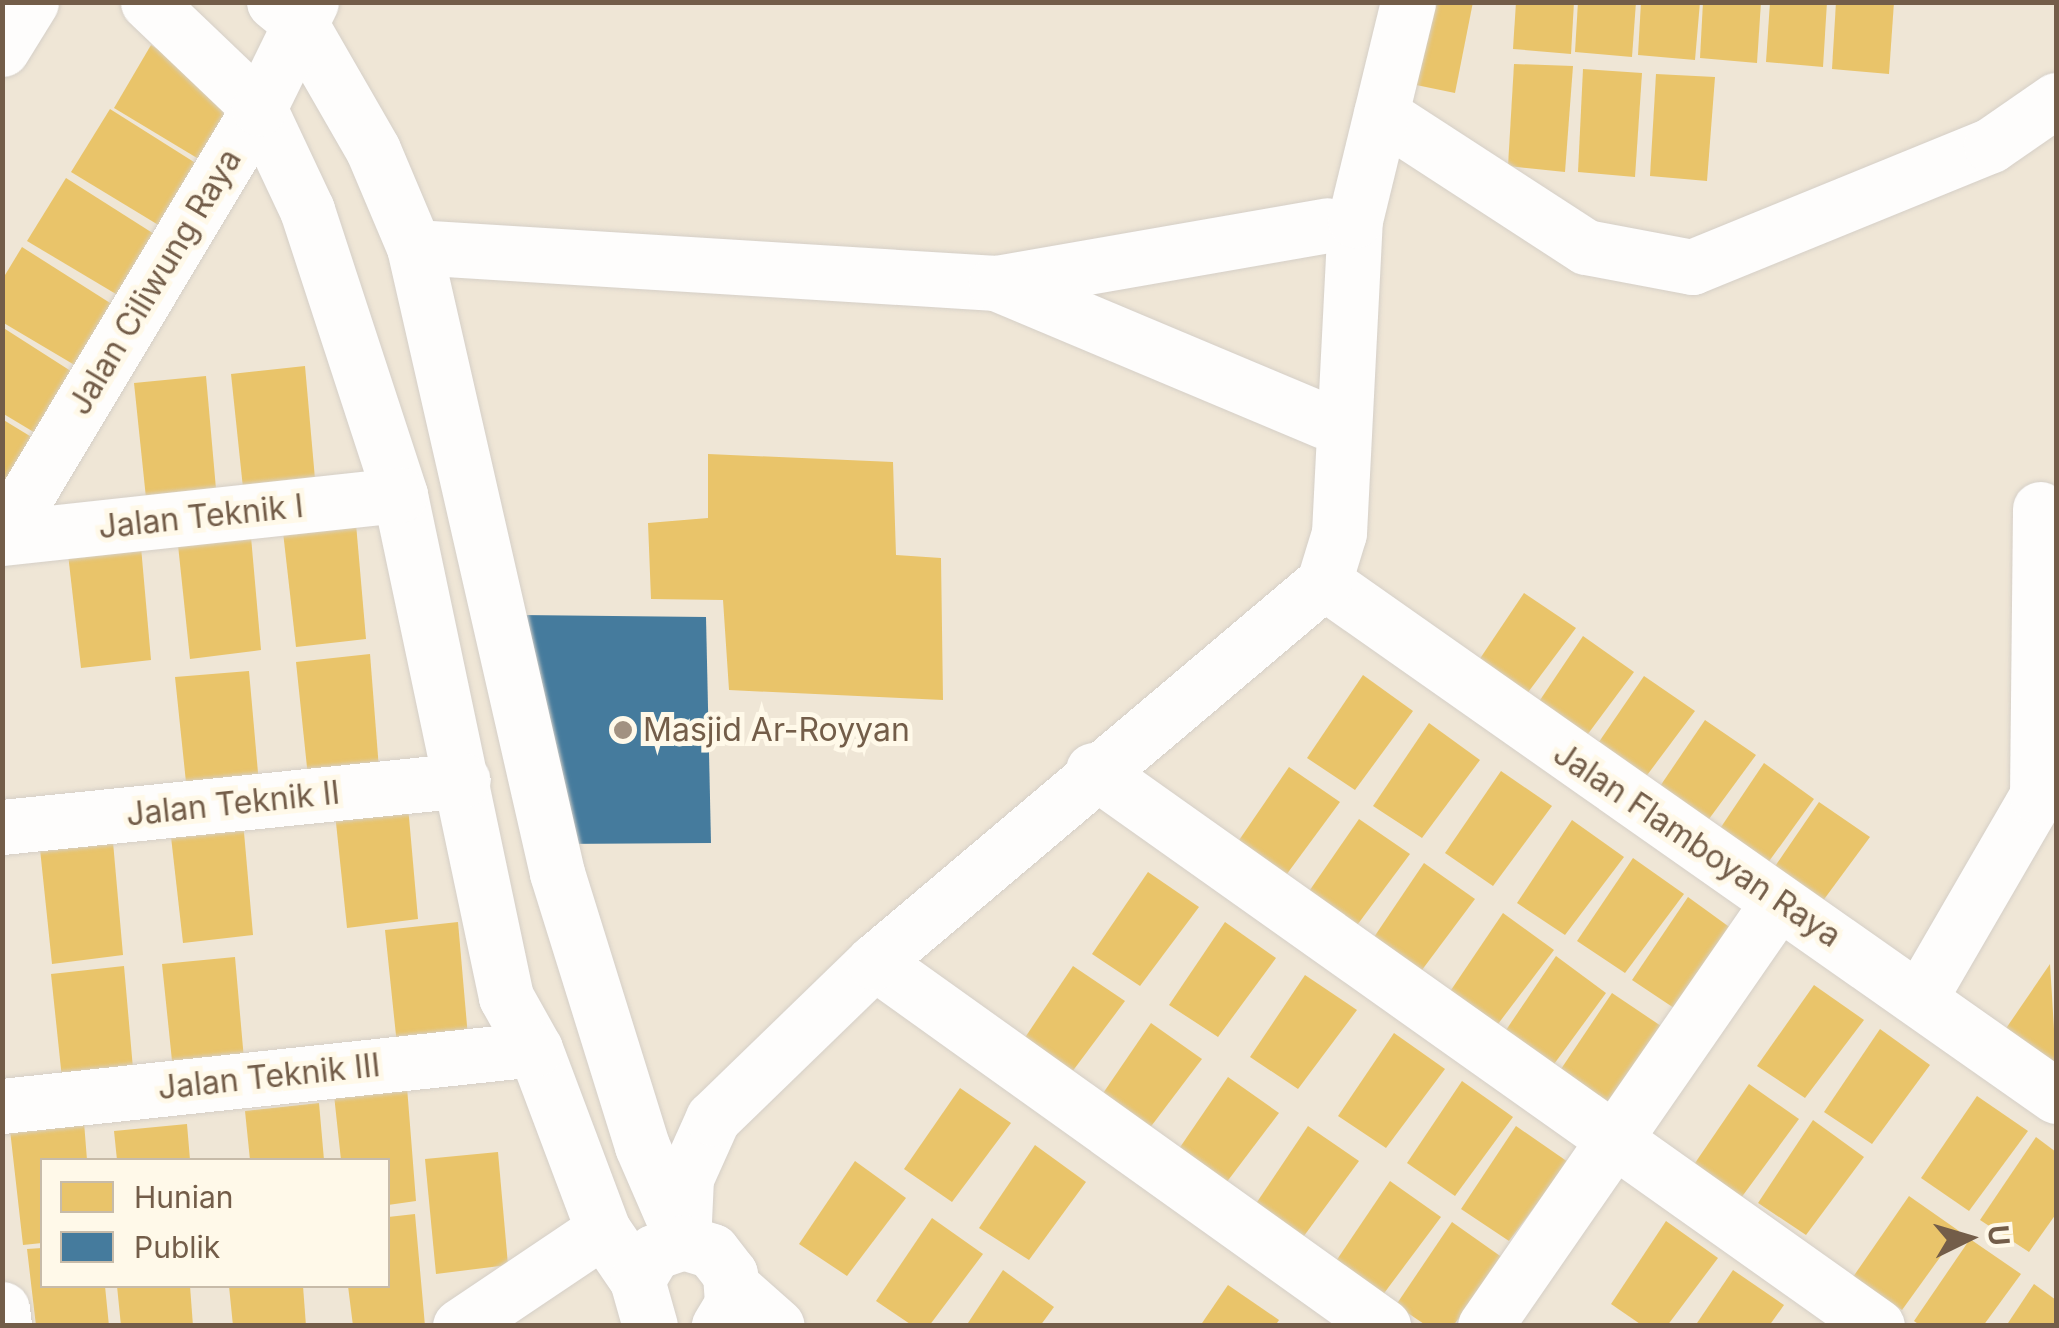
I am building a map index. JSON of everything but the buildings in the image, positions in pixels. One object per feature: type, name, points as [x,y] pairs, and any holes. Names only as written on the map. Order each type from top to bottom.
[{"type":"street","points":[[2,49],[31,2]]},
{"type":"street","points":[[148,2],[259,108],[307,210],[400,494],[506,997],[536,1049],[603,1230],[644,1303]]},
{"type":"street","points":[[684,1242],[686,1178],[713,1118],[874,962],[1093,770],[1331,587],[1339,534],[1354,220],[1408,2]]},
{"type":"street","points":[[295,9],[373,150],[414,247],[557,873],[642,1146],[684,1242]]},
{"type":"street","name":"Jalan Ciliwung Raya","points":[[2,538],[259,108],[295,9]]},
{"type":"street","points":[[1382,114],[1586,247],[1692,268],[1991,145],[2056,100]]},
{"type":"street","points":[[414,247],[996,283],[1327,225]]},
{"type":"street","points":[[996,283],[1324,420]]},
{"type":"street","name":"Jalan Teknik I","points":[[2,538],[400,494]]},
{"type":"street","points":[[1922,994],[2037,796],[2040,510]]},
{"type":"street","name":"Jalan Flamboyan Raya","points":[[1331,587],[1777,904],[1922,994],[2056,1096]]},
{"type":"street","points":[[1093,770],[1877,1326]]},
{"type":"street","name":"Jalan Teknik II","points":[[2,828],[463,780]]},
{"type":"street","points":[[1484,1326],[1777,904]]},
{"type":"street","points":[[874,962],[1383,1326]]},
{"type":"street","name":"Jalan Teknik III","points":[[2,1106],[536,1049]]},
{"type":"street","points":[[460,1326],[603,1230]]},
{"type":"street","points":[[644,1303],[654,1252],[684,1242],[712,1250],[726,1307],[777,1326]]},
{"type":"street","points":[[2,1309],[4,1326]]},
{"type":"shaded area","points":[[3,3],[2056,3],[2056,1325],[3,1326]]},
{"type":"place","name":"Masjid Ar-Royyan","points":[[623,730]]}]
